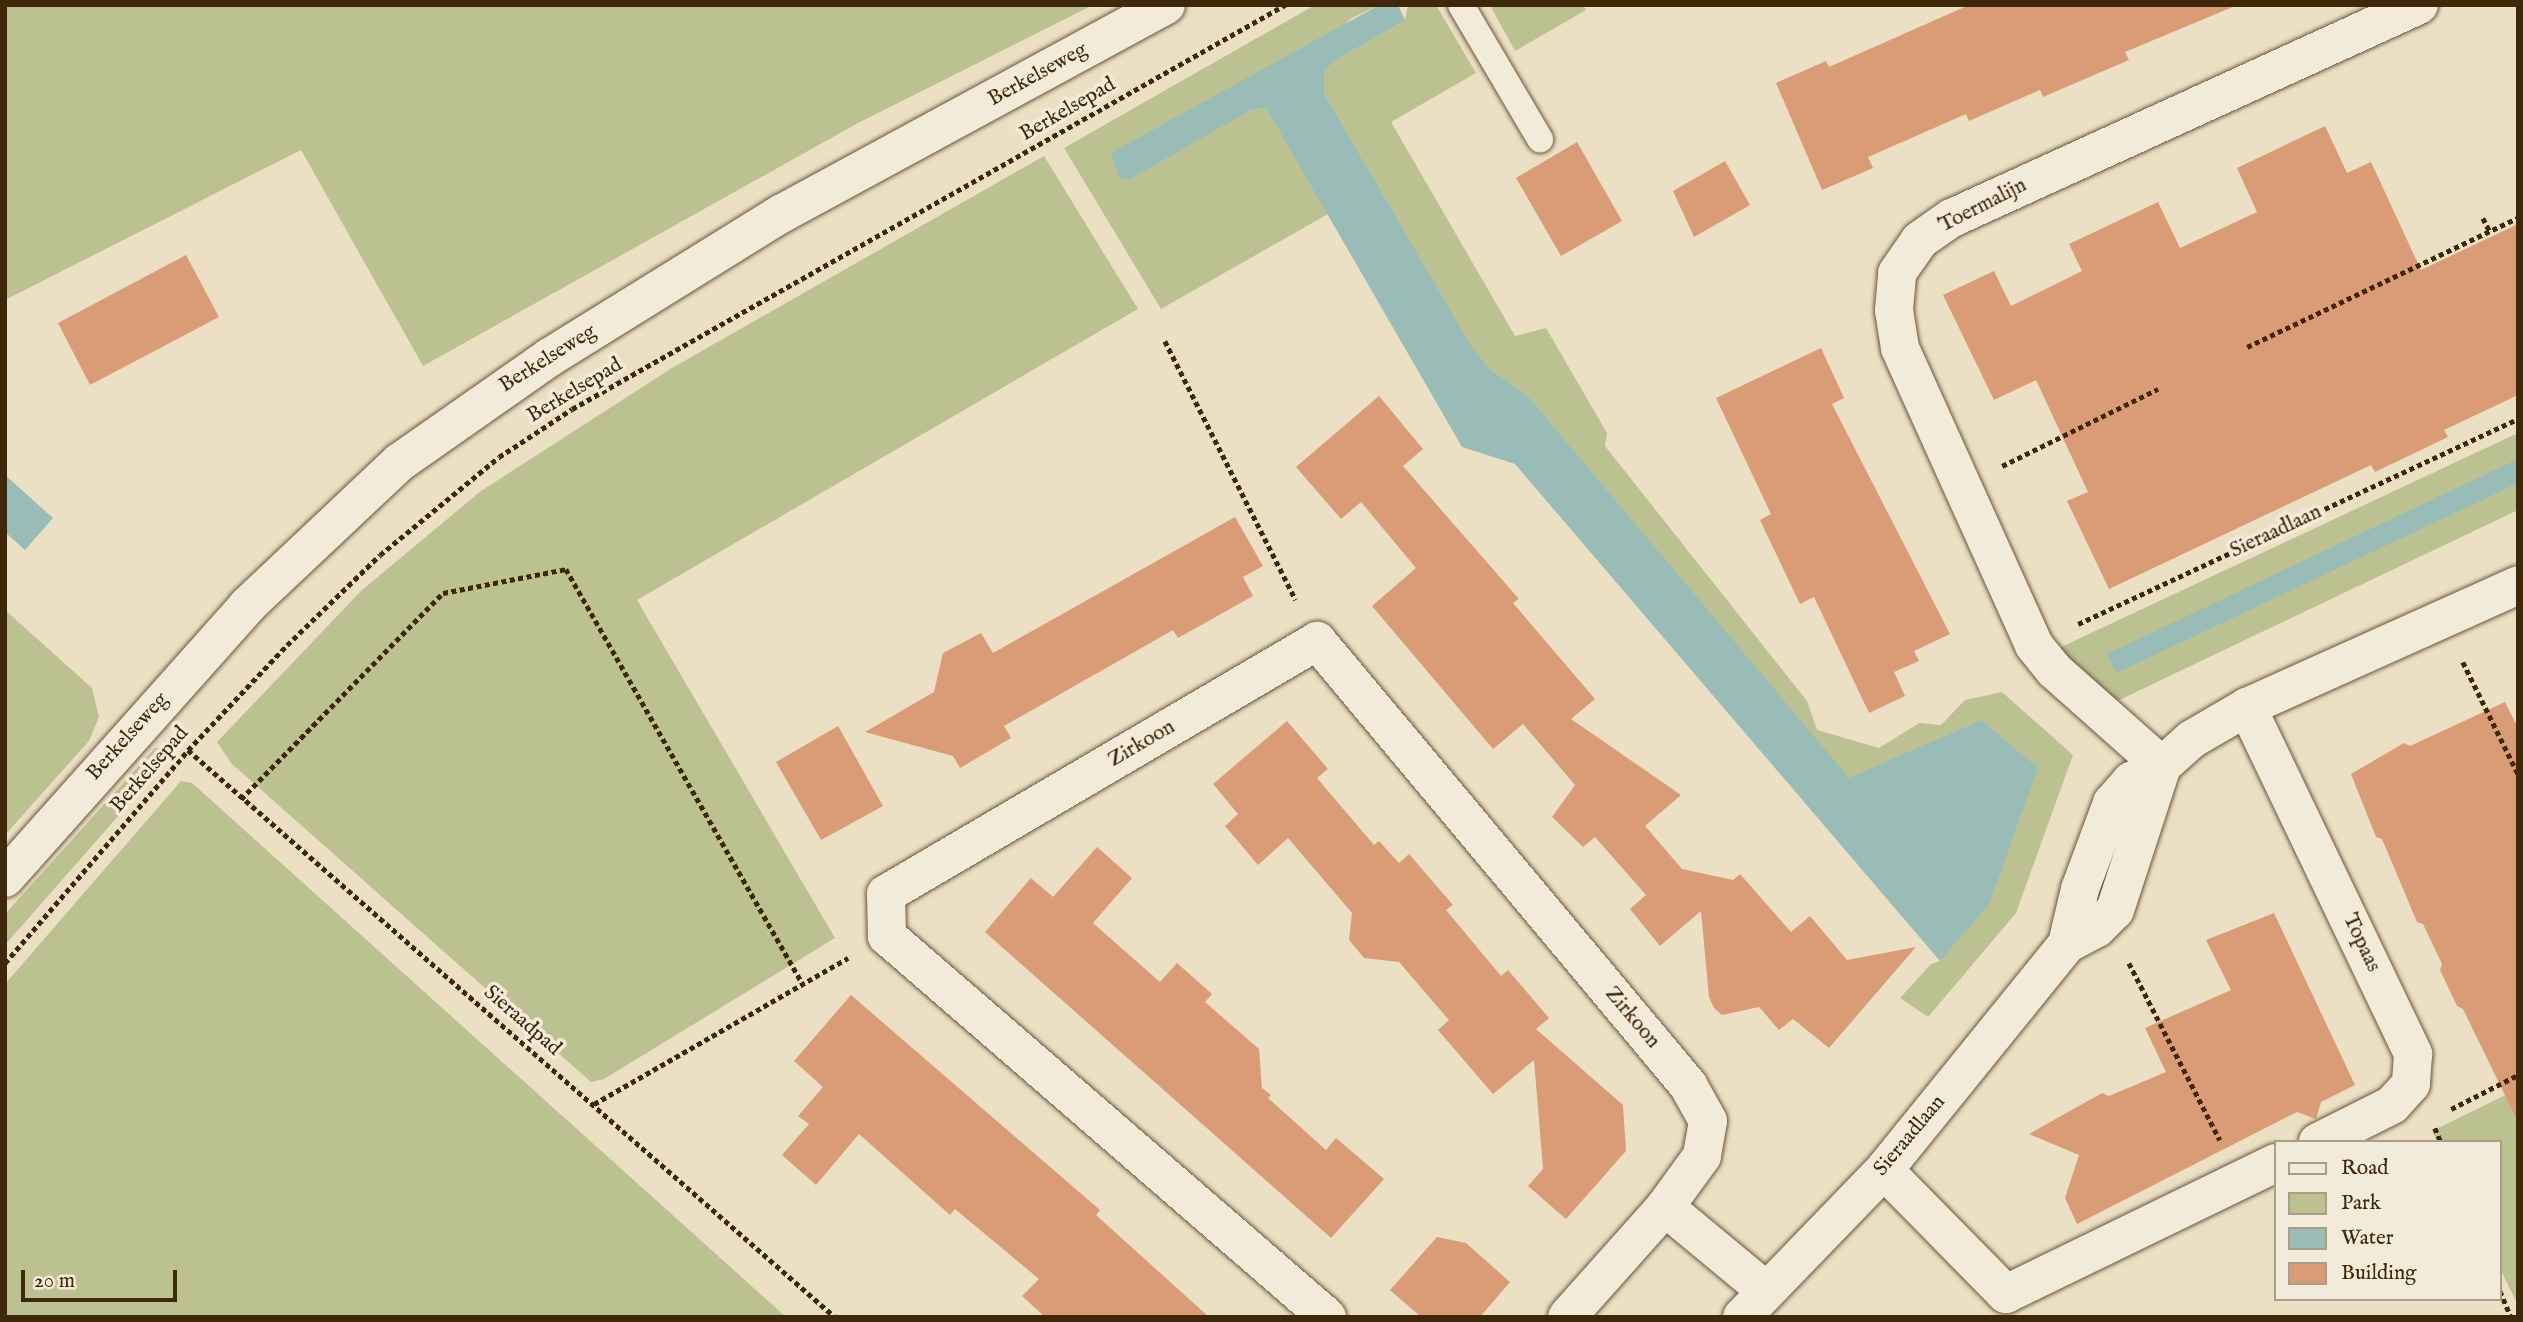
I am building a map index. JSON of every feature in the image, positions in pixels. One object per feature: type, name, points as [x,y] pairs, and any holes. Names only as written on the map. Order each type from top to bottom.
[{"type":"street","name":"Berkelseweg","points":[[5,878],[18,857],[247,606],[400,462],[479,403],[781,214],[1166,5]]},
{"type":"street","name":"Toermalijn","points":[[2162,766],[2054,670],[2034,645],[1900,348],[1894,310],[1897,273],[1920,240],[1952,218],[2419,5]]},
{"type":"street","name":"Sieraadlaan","points":[[1753,1303],[1884,1170],[2067,944],[2080,890],[2112,803],[2131,781],[2162,766],[2192,739],[2247,707],[2444,621],[2518,585]]},
{"type":"street","name":"Zirkoon","points":[[887,936],[886,894],[1317,641],[1688,1085],[1708,1121],[1702,1156],[1665,1207],[1567,1317]]},
{"type":"street","name":"Topaas","points":[[2247,707],[2413,1054],[2411,1084],[2392,1105],[2322,1140]]},
{"type":"street","points":[[887,936],[1327,1317]]},
{"type":"street","points":[[1884,1170],[2006,1294],[2274,1164]]},
{"type":"street","points":[[1665,1207],[1753,1303]]},
{"type":"lane","points":[[1461,5],[1540,139]]},
{"type":"path","name":"Berkelsepad","points":[[5,962],[188,750],[380,555],[499,457],[572,409],[1285,5]]},
{"type":"path","points":[[2483,218],[2490,232]]},
{"type":"path","points":[[2247,347],[2518,218]]},
{"type":"path","points":[[1165,341],[1317,641]]},
{"type":"path","points":[[1962,485],[2158,389]]},
{"type":"path","name":"Sieraadlaan","points":[[2034,645],[2518,419]]},
{"type":"path","points":[[241,799],[443,593],[566,569],[803,984]]},
{"type":"path","points":[[2444,621],[2518,774]]},
{"type":"path","name":"Sieraadpad","points":[[188,750],[835,1317]]},
{"type":"path","points":[[594,1104],[887,936]]},
{"type":"path","points":[[2129,963],[2241,1181]]},
{"type":"path","points":[[2444,1112],[2518,1075]]},
{"type":"path","points":[[2502,1296],[2511,1317]]},
{"type":"green space","points":[[5,5],[1093,5],[858,123],[423,366],[301,150],[5,300]]},
{"type":"green space","points":[[1315,5],[1379,5],[1352,18],[1249,111],[1266,108],[1328,214],[1161,309],[1064,148]]},
{"type":"green space","points":[[1408,5],[1436,5],[1476,73],[1391,122],[1515,336],[1546,328],[1607,433],[1605,446],[1807,701],[1817,730],[1879,748],[1919,723],[1941,725],[1965,700],[2002,692],[2073,755],[2016,913],[1928,1017],[1900,998],[1931,964],[1940,961],[1981,720],[1849,779],[1529,397],[1489,368],[1471,347],[1324,93],[1324,74],[1333,62],[1405,20]]},
{"type":"green space","points":[[1490,5],[1583,5],[1586,10],[1515,51]]},
{"type":"green space","points":[[1044,156],[1138,309],[637,600],[835,938],[604,1079],[591,1082],[231,763],[217,742],[361,591],[481,491],[672,368]]},
{"type":"green space","points":[[2518,433],[2518,510],[2113,703],[2059,648]]},
{"type":"green space","points":[[5,610],[92,688],[99,717],[89,741],[5,835]]},
{"type":"green space","points":[[155,748],[162,748],[170,757],[5,945],[5,914]]},
{"type":"green space","points":[[181,781],[192,783],[786,1317],[5,1317],[5,984]]},
{"type":"green space","points":[[2518,1089],[2518,1305],[2502,1273],[2502,1140],[2437,1140],[2432,1131]]},
{"type":"water","points":[[1379,5],[1398,5],[1405,20],[1333,62],[1324,74],[1324,93],[1471,346],[1489,368],[1529,397],[1849,778],[1981,720],[2038,768],[1989,904],[1940,961],[1515,464],[1462,447],[1266,108],[1249,111],[1128,180],[1119,177],[1111,153]]},
{"type":"water","points":[[2518,459],[2518,483],[2116,673],[2107,654]]},
{"type":"water","points":[[5,475],[53,518],[25,550],[5,532]]},
{"type":"building","points":[[1969,5],[2235,6],[2125,52],[2129,60],[2043,97],[2040,90],[1969,121],[1966,114],[1868,157],[1873,168],[1822,190],[1776,83],[1826,61],[1829,67]]},
{"type":"building","points":[[2325,126],[2347,173],[2371,162],[2421,270],[2518,224],[2518,395],[2444,430],[2448,437],[2375,472],[2371,465],[2109,589],[2067,501],[2088,492],[2036,380],[1994,400],[1943,295],[1994,271],[2011,306],[2082,271],[2069,244],[2158,202],[2180,248],[2257,212],[2237,168]]},
{"type":"building","points":[[1577,142],[1622,221],[1561,256],[1516,178]]},
{"type":"building","points":[[1725,161],[1750,205],[1694,237],[1673,191]]},
{"type":"building","points":[[186,255],[219,317],[90,385],[58,323]]},
{"type":"building","points":[[1821,348],[1844,398],[1832,404],[1950,634],[1914,651],[1919,661],[1894,672],[1905,696],[1869,713],[1814,597],[1800,604],[1760,520],[1771,514],[1716,398]]},
{"type":"building","points":[[1379,396],[1423,449],[1403,466],[1519,599],[1513,603],[1595,699],[1571,719],[1681,795],[1645,826],[1682,869],[1733,880],[1740,874],[1791,932],[1810,916],[1847,960],[1916,947],[1829,1048],[1793,1019],[1779,1030],[1759,1007],[1722,1015],[1714,1008],[1709,997],[1701,911],[1660,946],[1630,909],[1646,895],[1595,837],[1583,847],[1552,817],[1575,785],[1523,724],[1493,749],[1372,606],[1416,568],[1361,502],[1341,519],[1296,467]]},
{"type":"building","points":[[1235,517],[1263,566],[1243,577],[1253,596],[1178,638],[1173,630],[1004,726],[1011,738],[960,768],[953,756],[865,732],[934,692],[943,653],[981,633],[993,653]]},
{"type":"building","points":[[2505,702],[2518,728],[2518,1122],[2463,1009],[2457,1006],[2440,970],[2442,964],[2423,924],[2417,922],[2382,839],[2376,837],[2351,774],[2404,743],[2410,746]]},
{"type":"building","points":[[1287,721],[1328,769],[1317,778],[1374,845],[1379,841],[1399,863],[1409,854],[1453,905],[1446,910],[1501,976],[1508,970],[1549,1018],[1536,1029],[1623,1105],[1626,1151],[1566,1219],[1528,1186],[1543,1169],[1534,1060],[1493,1094],[1438,1030],[1449,1020],[1399,962],[1364,958],[1349,940],[1352,913],[1288,838],[1258,865],[1225,826],[1238,814],[1213,784]]},
{"type":"building","points":[[838,726],[883,806],[821,840],[776,762]]},
{"type":"building","points":[[1097,847],[1132,878],[1093,923],[1160,982],[1177,963],[1212,994],[1205,1002],[1259,1049],[1262,1088],[1271,1095],[1268,1098],[1326,1150],[1336,1138],[1384,1179],[1331,1238],[985,932],[1031,878],[1053,897]]},
{"type":"building","points":[[2274,913],[2355,1085],[2321,1102],[2316,1119],[2297,1112],[2077,1224],[2065,1198],[2079,1155],[2029,1134],[2102,1093],[2109,1096],[2166,1072],[2145,1028],[2231,990],[2206,940]]},
{"type":"building","points":[[851,995],[1100,1210],[1096,1215],[1209,1317],[1045,1317],[1022,1296],[1039,1279],[955,1209],[950,1215],[859,1134],[816,1185],[782,1155],[809,1124],[798,1116],[823,1087],[794,1061]]},
{"type":"building","points":[[1437,1237],[1466,1243],[1510,1282],[1480,1317],[1421,1317],[1390,1290]]}]
